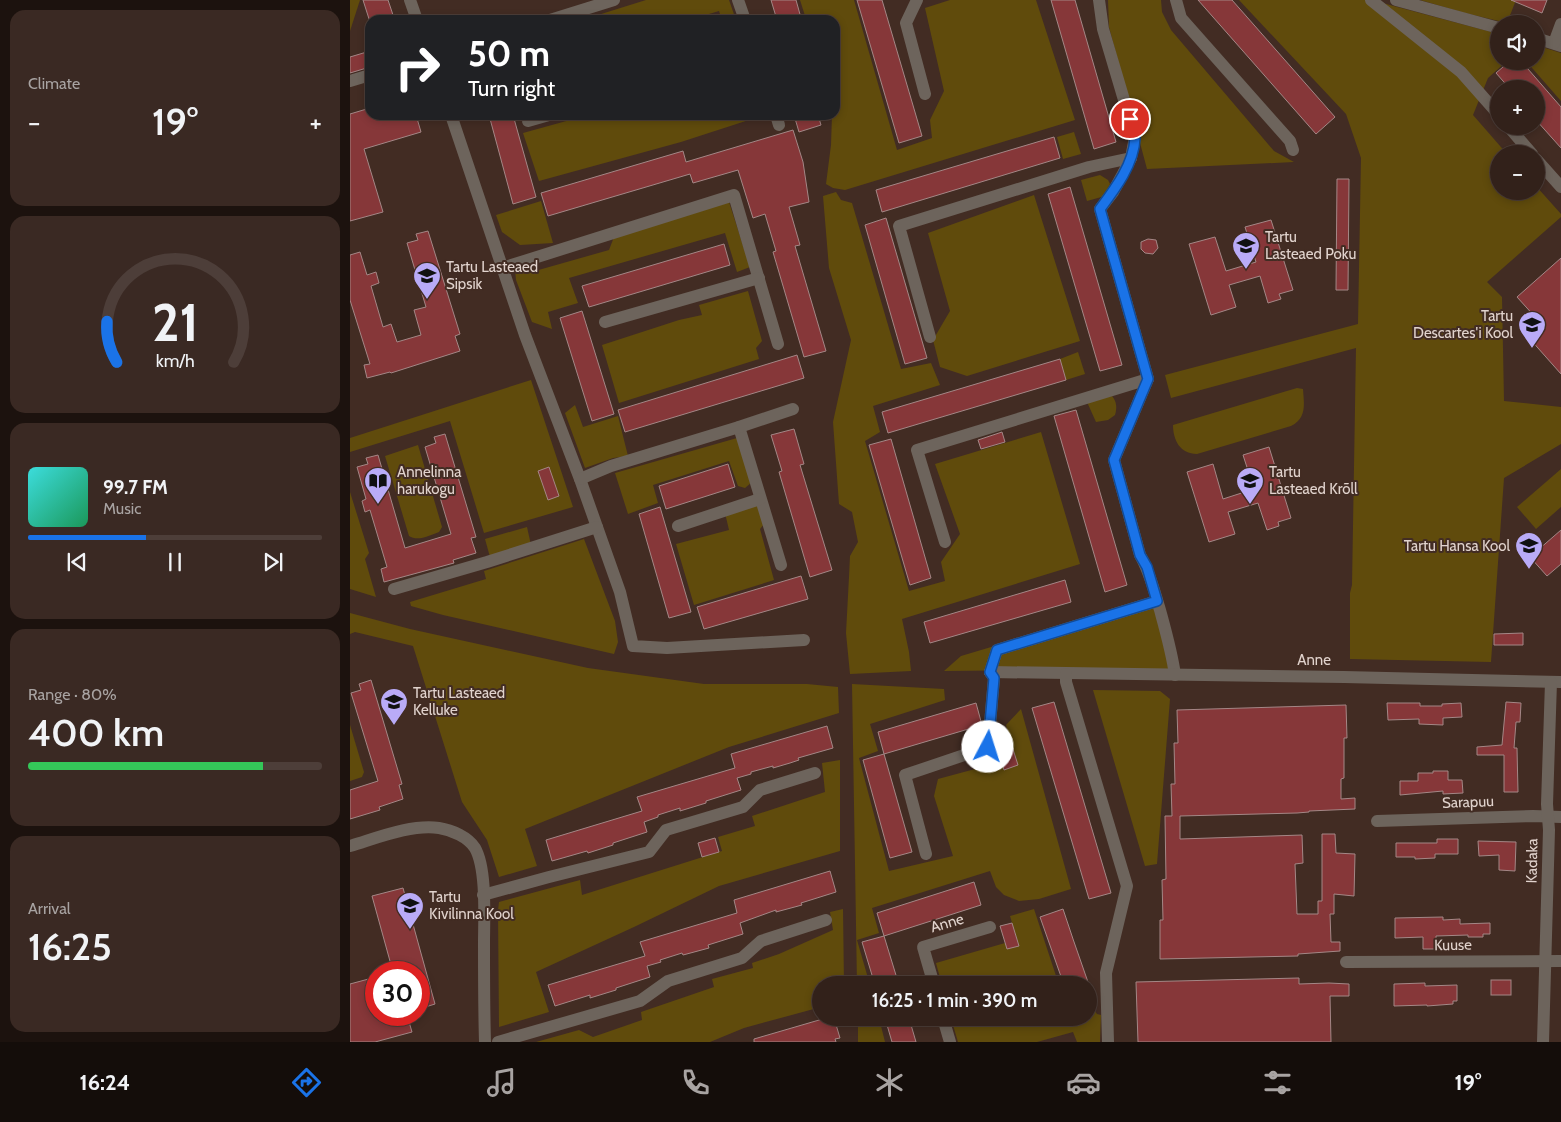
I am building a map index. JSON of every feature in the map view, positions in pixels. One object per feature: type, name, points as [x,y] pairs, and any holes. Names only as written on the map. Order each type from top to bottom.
[{"type":"street","points":[[410,0],[415,15]]},
{"type":"street","points":[[566,15],[614,0]]},
{"type":"street","points":[[738,0],[743,15]]},
{"type":"street","points":[[917,0],[906,23],[925,94]]},
{"type":"street","points":[[1099,0],[1103,29],[1135,137],[1131,158],[1113,192],[1100,209],[1148,379],[1114,460],[1140,555],[1147,567],[1157,601],[1171,651],[1175,675]]},
{"type":"street","points":[[1176,0],[1181,18],[1290,141],[1293,150]]},
{"type":"street","points":[[1371,0],[1461,72],[1490,105]]},
{"type":"street","points":[[1396,0],[1490,26]]},
{"type":"street","points":[[1545,41],[1557,45],[1561,24]]},
{"type":"street","points":[[350,81],[365,76]]},
{"type":"street","points":[[453,120],[525,335],[580,479],[620,592],[633,646],[667,648],[804,640]]},
{"type":"street","points":[[1516,135],[1524,145]]},
{"type":"street","points":[[930,337],[899,226],[1089,167],[1131,158]]},
{"type":"street","points":[[1545,169],[1561,187]]},
{"type":"street","points":[[502,268],[734,196],[778,344]]},
{"type":"street","points":[[605,322],[759,278]]},
{"type":"street","points":[[946,542],[918,450],[1148,379]]},
{"type":"street","points":[[580,479],[611,466],[793,409]]},
{"type":"street","points":[[739,427],[781,565]]},
{"type":"street","points":[[678,526],[760,499]]},
{"type":"street","points":[[394,589],[597,527]]},
{"type":"street","points":[[926,854],[905,774],[988,747],[994,678],[990,672],[997,650],[1157,601]]},
{"type":"street","name":"Anne","points":[[990,672],[1556,682]]},
{"type":"street","points":[[1066,674],[1066,682],[1127,886],[1106,973],[1108,1042]]},
{"type":"street","name":"Kadaka","points":[[1543,1042],[1549,830],[1554,817],[1547,804],[1556,682]]},
{"type":"street","points":[[483,896],[649,852],[666,830],[743,807],[760,790],[815,773]]},
{"type":"street","name":"Sarapuu","points":[[1377,822],[1554,817]]},
{"type":"street","points":[[350,846],[414,828],[434,828],[451,832],[468,840],[475,849],[481,868],[483,896],[485,1042]]},
{"type":"street","points":[[498,1042],[640,1001],[668,981],[742,958],[761,941],[826,920]]},
{"type":"street","name":"Anne","points":[[931,976],[922,946],[990,927]]},
{"type":"street","name":"Kuuse","points":[[1346,962],[1561,962]]},
{"type":"street","points":[[945,1026],[950,1042]]},
{"type":"shaded area","points":[[350,0],[360,0],[350,31]]},
{"type":"shaded area","points":[[646,0],[729,0],[734,15],[720,15],[719,11],[706,15],[598,15]]},
{"type":"shaded area","points":[[800,0],[854,0],[897,150],[932,138],[930,120],[944,91],[925,8],[950,0],[1036,0],[1075,120],[845,190],[833,188],[826,184],[832,120],[840,120],[840,15],[805,15]]},
{"type":"shaded area","points":[[1108,0],[1161,0],[1162,12],[1171,30],[1274,151],[1294,162],[1147,169],[1109,27]]},
{"type":"shaded area","points":[[1239,0],[1371,0],[1490,32],[1490,70],[1497,70],[1488,78],[1473,115],[1499,145],[1490,145],[1490,200],[1545,200],[1545,196],[1561,214],[1561,217],[1487,282],[1502,297],[1504,401],[1561,407],[1561,444],[1504,478],[1491,662],[1350,659],[1356,348],[1171,398],[1165,375],[1358,324],[1361,158],[1346,114]]},
{"type":"shaded area","points":[[1420,0],[1516,0],[1510,15],[1490,15],[1490,19]]},
{"type":"shaded area","points":[[1545,48],[1561,53],[1561,101],[1545,83],[1545,80],[1543,80],[1534,70],[1545,70]]},
{"type":"shaded area","points":[[570,120],[749,120],[681,142],[539,181],[523,133]]},
{"type":"shaded area","points":[[1074,132],[1081,154],[1063,159],[1057,137]]},
{"type":"shaded area","points":[[1100,175],[1108,180],[1110,184],[1105,196],[1087,201],[1081,180]]},
{"type":"shaded area","points":[[836,192],[841,200],[852,203],[901,369],[931,363],[940,385],[873,406],[880,432],[865,441],[909,591],[945,581],[941,562],[960,534],[935,464],[1041,432],[1080,564],[902,619],[911,671],[850,674],[846,633],[850,556],[858,542],[852,512],[839,504],[833,422],[851,340],[829,268],[823,196]]},
{"type":"shaded area","points":[[1034,195],[1080,341],[967,376],[940,367],[933,340],[950,311],[928,233]]},
{"type":"shaded area","points":[[541,201],[553,243],[520,245],[502,232],[496,215]]},
{"type":"shaded area","points":[[729,202],[750,267],[737,272],[725,233],[569,278],[578,303],[548,312],[552,329],[532,322],[516,280],[515,269],[528,258],[535,271],[609,250],[614,237]]},
{"type":"shaded area","points":[[748,291],[762,341],[756,348],[759,359],[619,403],[602,345],[679,320],[702,315],[699,305]]},
{"type":"shaded area","points":[[1078,352],[1085,374],[1066,380],[1060,359]]},
{"type":"shaded area","points":[[531,380],[573,507],[484,533],[450,421],[350,452],[350,438]]},
{"type":"shaded area","points":[[1297,388],[1303,389],[1303,410],[1300,419],[1291,426],[1197,454],[1186,452],[1176,441],[1173,425]]},
{"type":"shaded area","points":[[1112,396],[1116,405],[1115,415],[1108,420],[1096,422],[1087,402]]},
{"type":"shaded area","points":[[575,405],[583,427],[618,416],[628,456],[613,458],[585,468],[565,413]]},
{"type":"shaded area","points":[[737,438],[752,482],[745,488],[738,486],[729,461],[653,485],[658,503],[628,514],[615,473]]},
{"type":"shaded area","points":[[418,445],[442,527],[439,532],[413,538],[409,536],[385,456]]},
{"type":"shaded area","points":[[1561,469],[1561,507],[1536,529],[1517,507]]},
{"type":"shaded area","points":[[350,492],[369,553],[365,559],[376,597],[350,589]]},
{"type":"shaded area","points":[[765,500],[770,517],[760,529],[774,580],[694,605],[676,544],[729,530],[725,513]]},
{"type":"shaded area","points":[[527,527],[531,545],[490,557],[485,539]]},
{"type":"shaded area","points":[[584,539],[615,621],[618,642],[614,654],[411,606],[410,602],[486,579],[484,571]]},
{"type":"shaded area","points":[[1156,598],[1178,669],[944,671],[961,656]]},
{"type":"shaded area","points":[[350,613],[410,629],[588,668],[704,684],[807,684],[838,687],[839,713],[729,747],[525,829],[537,866],[499,877],[487,840],[462,802],[413,646],[355,632],[350,634]]},
{"type":"shaded area","points":[[852,684],[944,689],[945,700],[870,724],[878,751],[859,758],[889,871],[953,856],[934,796],[938,779],[1001,762],[1004,770],[1017,765],[1006,725],[1021,709],[1071,889],[1039,899],[1019,901],[1004,895],[996,887],[990,871],[872,908],[879,933],[857,940],[867,976],[857,976]]},
{"type":"shaded area","points":[[1093,690],[1160,691],[1170,699],[1157,864],[1145,866]]},
{"type":"shaded area","points":[[350,725],[364,772],[362,777],[350,781]]},
{"type":"shaded area","points":[[840,760],[840,851],[719,886],[536,972],[549,1012],[499,1027],[499,902],[580,880],[582,895],[722,851],[718,837],[755,826],[752,816],[825,792],[822,763]]},
{"type":"shaded area","points":[[843,909],[844,976],[812,976],[812,1009],[744,1028],[710,1042],[536,1042],[579,1030],[593,1037],[642,1020],[641,1012],[714,987],[712,979],[753,968],[752,963],[779,954],[833,930],[830,912]]},
{"type":"shaded area","points":[[1034,909],[1056,976],[940,976],[936,963],[1005,943],[1007,949],[1019,946],[1010,916]]},
{"type":"shaded area","points":[[1097,1014],[1101,1015],[1100,1042],[1077,1042],[1073,1032],[1037,1042],[958,1042],[953,1026],[1097,1026]]},
{"type":"shaded area","points":[[858,1026],[881,1026],[885,1042],[858,1042]]},
{"type":"building","points":[[363,0],[388,0],[393,15],[368,15]]},
{"type":"building","points":[[771,0],[796,0],[800,15],[776,15]]},
{"type":"building","points":[[857,0],[882,0],[922,136],[899,143]]},
{"type":"building","points":[[1051,0],[1075,0],[1116,142],[1094,149]]},
{"type":"building","points":[[1198,0],[1232,0],[1335,117],[1316,134]]},
{"type":"building","points":[[1511,0],[1547,0],[1542,13]]},
{"type":"building","points":[[365,52],[365,68],[350,73],[350,57]]},
{"type":"building","points":[[1500,70],[1529,70],[1538,80],[1502,80],[1496,73]]},
{"type":"building","points":[[1545,89],[1561,107],[1561,148],[1545,130]]},
{"type":"building","points":[[365,110],[365,120],[417,120],[421,132],[364,149],[383,212],[350,221],[350,114]]},
{"type":"building","points":[[490,120],[514,120],[536,197],[513,204]]},
{"type":"building","points":[[795,120],[820,120],[821,125],[799,132]]},
{"type":"building","points":[[793,130],[803,162],[809,202],[789,207],[800,245],[795,246],[826,351],[804,357],[773,252],[776,251],[765,214],[753,218],[738,170],[693,183],[690,174],[548,216],[541,193],[683,151],[686,162]]},
{"type":"building","points":[[1054,137],[1060,158],[882,212],[876,190]]},
{"type":"building","points":[[1337,179],[1349,179],[1348,290],[1336,290]]},
{"type":"building","points":[[1070,187],[1122,365],[1100,371],[1048,194]]},
{"type":"building","points":[[886,218],[927,358],[905,364],[865,225]]},
{"type":"building","points":[[1271,220],[1293,290],[1279,294],[1281,299],[1268,303],[1260,276],[1229,285],[1236,307],[1211,315],[1189,244],[1215,237],[1226,271],[1256,262],[1245,227]]},
{"type":"building","points":[[428,231],[460,334],[455,336],[460,351],[391,373],[367,378],[364,365],[370,364],[350,300],[350,255],[360,252],[367,275],[376,272],[379,283],[371,286],[383,327],[391,324],[397,342],[421,335],[414,310],[426,307],[407,243],[418,240],[416,234]]},
{"type":"building","points":[[1148,239],[1156,240],[1158,248],[1153,254],[1145,253],[1141,249],[1141,242]]},
{"type":"building","points":[[724,244],[730,265],[589,307],[582,286]]},
{"type":"building","points":[[1561,258],[1561,374],[1522,330],[1536,318],[1517,297]]},
{"type":"building","points":[[582,311],[614,414],[592,421],[560,318]]},
{"type":"building","points":[[797,355],[804,378],[625,432],[618,410]]},
{"type":"building","points":[[1060,359],[1066,380],[888,433],[882,412]]},
{"type":"building","points":[[1076,410],[1127,585],[1105,592],[1054,416]]},
{"type":"building","points":[[794,429],[804,464],[800,465],[832,570],[810,577],[779,472],[782,471],[771,435]]},
{"type":"building","points":[[1002,432],[1005,442],[981,449],[978,440]]},
{"type":"building","points":[[445,434],[476,537],[471,538],[476,553],[453,560],[454,563],[384,582],[381,569],[387,567],[370,510],[365,512],[362,501],[366,499],[357,467],[368,464],[366,458],[378,455],[405,548],[451,534],[425,447],[436,443],[434,437]]},
{"type":"building","points":[[891,439],[931,578],[910,585],[869,445]]},
{"type":"building","points":[[1269,447],[1291,518],[1278,522],[1279,526],[1267,530],[1258,503],[1228,512],[1235,534],[1209,542],[1187,472],[1213,464],[1223,499],[1254,489],[1243,455]]},
{"type":"building","points":[[728,464],[735,487],[666,509],[659,486]]},
{"type":"building","points":[[549,467],[559,496],[548,500],[538,471]]},
{"type":"building","points":[[660,507],[691,612],[669,618],[639,514]]},
{"type":"building","points":[[1561,530],[1561,564],[1547,576],[1530,557]]},
{"type":"building","points":[[801,576],[808,599],[704,629],[697,607]]},
{"type":"building","points":[[1065,580],[1071,602],[930,643],[924,622]]},
{"type":"building","points":[[1523,633],[1523,645],[1494,645],[1494,634]]},
{"type":"building","points":[[371,680],[402,784],[399,785],[403,799],[379,807],[380,810],[350,819],[350,790],[378,781],[351,693],[361,690],[359,684]]},
{"type":"building","points":[[1054,702],[1111,893],[1089,899],[1032,708]]},
{"type":"building","points":[[1506,702],[1521,703],[1520,722],[1516,722],[1514,748],[1517,748],[1518,792],[1504,792],[1504,755],[1477,755],[1477,747],[1502,745]]},
{"type":"building","points":[[976,703],[982,725],[884,754],[878,732]]},
{"type":"building","points":[[1387,703],[1420,703],[1420,706],[1442,706],[1442,704],[1461,703],[1462,717],[1443,718],[1443,725],[1419,724],[1419,719],[1388,720]]},
{"type":"building","points":[[1346,705],[1347,738],[1344,738],[1344,778],[1341,779],[1341,799],[1355,798],[1355,809],[1297,813],[1180,816],[1180,839],[1302,835],[1303,863],[1295,864],[1297,914],[1318,914],[1318,901],[1322,901],[1322,834],[1335,834],[1336,853],[1355,854],[1354,896],[1334,894],[1334,914],[1330,914],[1331,942],[1340,942],[1340,951],[1298,954],[1298,956],[1160,959],[1160,920],[1163,920],[1162,880],[1166,879],[1165,816],[1172,816],[1171,784],[1175,784],[1174,743],[1178,743],[1177,710]]},
{"type":"building","points":[[827,726],[833,748],[798,758],[799,760],[773,768],[773,766],[751,772],[751,774],[737,778],[741,790],[680,811],[680,808],[658,815],[658,817],[644,822],[647,832],[588,853],[587,851],[552,861],[546,840],[642,811],[637,797],[735,768],[731,754]]},
{"type":"building","points":[[1011,743],[1018,765],[1004,770],[997,747]]},
{"type":"building","points":[[884,754],[912,852],[890,858],[863,760]]},
{"type":"building","points":[[1433,771],[1448,771],[1448,780],[1462,780],[1463,793],[1443,794],[1443,791],[1400,795],[1400,781],[1418,781],[1418,773],[1433,773]]},
{"type":"building","points":[[715,838],[719,852],[702,857],[698,843]]},
{"type":"building","points":[[1437,839],[1458,839],[1458,854],[1435,854],[1435,858],[1415,859],[1415,857],[1396,857],[1396,843],[1437,843]]},
{"type":"building","points":[[1478,841],[1516,842],[1515,871],[1499,870],[1499,855],[1479,856]]},
{"type":"building","points":[[830,871],[836,892],[801,903],[802,905],[776,912],[776,910],[740,923],[743,934],[708,945],[709,948],[683,955],[682,953],[647,966],[650,977],[590,998],[590,995],[555,1006],[548,985],[645,956],[640,942],[737,913],[734,900]]},
{"type":"building","points":[[974,882],[981,905],[884,936],[877,913]]},
{"type":"building","points":[[403,888],[423,961],[390,961],[372,896]]},
{"type":"building","points":[[1063,909],[1086,976],[1061,976],[1040,917]]},
{"type":"building","points":[[1443,917],[1443,920],[1460,919],[1460,924],[1490,923],[1490,934],[1483,934],[1483,937],[1468,937],[1468,935],[1436,936],[1436,949],[1423,949],[1423,937],[1395,938],[1395,918]]},
{"type":"building","points":[[1012,923],[1019,946],[1007,949],[1000,926]]},
{"type":"building","points":[[884,936],[896,976],[872,976],[862,942]]},
{"type":"building","points":[[1299,978],[1299,984],[1349,984],[1349,996],[1330,996],[1331,1042],[1138,1042],[1136,982]]},
{"type":"building","points":[[365,980],[365,1026],[410,1026],[412,1032],[375,1042],[350,1042],[350,984]]},
{"type":"building","points":[[1491,980],[1511,980],[1511,995],[1491,995]]},
{"type":"building","points":[[1425,983],[1425,986],[1457,985],[1457,1001],[1453,1001],[1453,1004],[1394,1006],[1394,984]]},
{"type":"building","points":[[430,986],[435,1004],[430,1006]]},
{"type":"building","points":[[812,1022],[812,1026],[836,1026],[840,1038],[835,1039],[836,1042],[754,1042],[754,1039]]},
{"type":"building","points":[[887,1026],[911,1026],[916,1042],[892,1042]]},
{"type":"place","name":"Tartu Lasteaed Poku","points":[[1246,270]]},
{"type":"place","name":"Tartu Lasteaed Sipsik","points":[[427,300]]},
{"type":"place","name":"Tartu Descartes'i Kool","points":[[1532,349]]},
{"type":"place","name":"Annelinna harukogu","points":[[378,505]]},
{"type":"place","name":"Tartu Lasteaed Krõll","points":[[1250,505]]},
{"type":"place","name":"Tartu Hansa Kool","points":[[1529,570]]},
{"type":"place","name":"Tartu Lasteaed Kelluke","points":[[394,726]]},
{"type":"place","name":"Tartu Kivilinna Kool","points":[[410,930]]},
{"type":"route","points":[[988,747],[994,678],[990,672],[997,650],[1157,601],[1147,567],[1140,555],[1114,460],[1148,379],[1100,209],[1113,192],[1131,158],[1135,137],[1130,119]]}]
